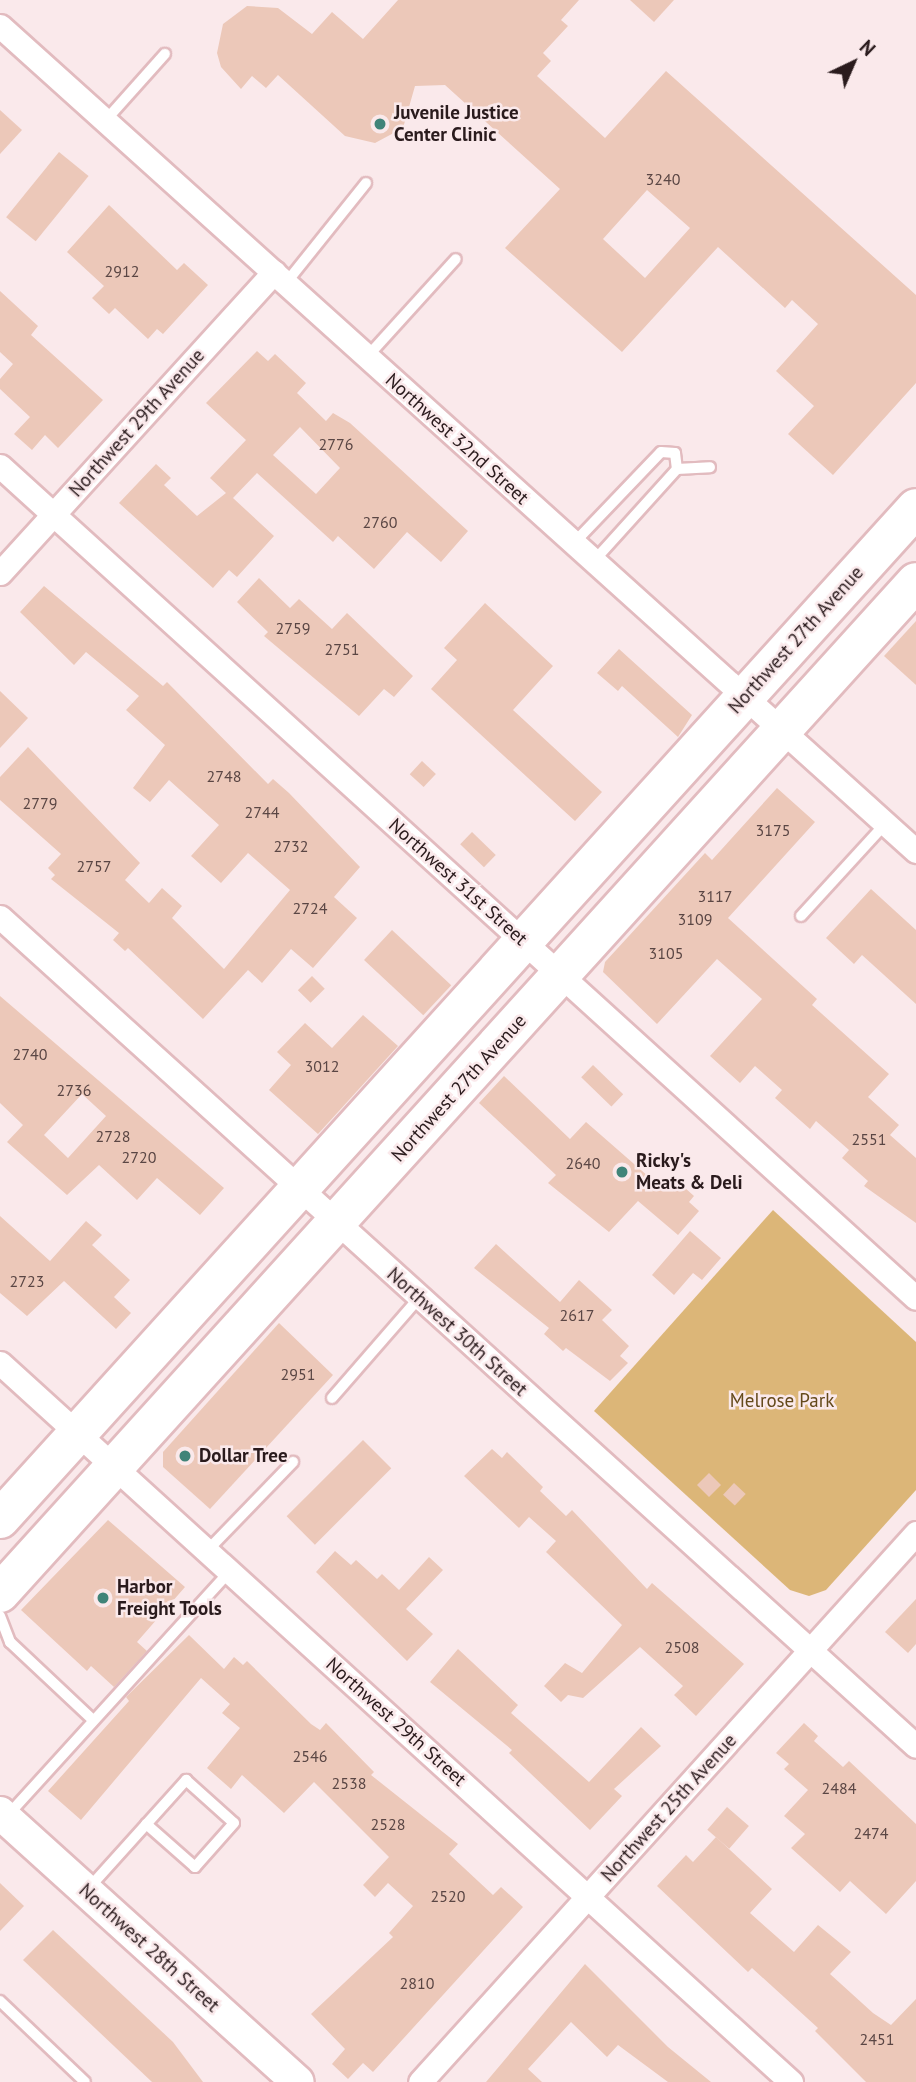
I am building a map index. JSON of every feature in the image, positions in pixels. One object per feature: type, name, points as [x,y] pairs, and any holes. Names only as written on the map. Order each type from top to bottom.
[{"type":"highway","name":"Northwest 27th Avenue","points":[[0,1519],[916,508]]},
{"type":"highway","name":"Northwest 27th Avenue","points":[[0,1593],[916,582]]},
{"type":"street","name":"Northwest 32nd Street","points":[[0,26],[916,850]]},
{"type":"street","name":"Northwest 29th Avenue","points":[[0,573],[280,278]]},
{"type":"street","name":"Northwest 31st Street","points":[[0,466],[916,1298]]},
{"type":"street","name":"Northwest 30th Street","points":[[0,917],[916,1746]]},
{"type":"street","name":"Northwest 29th Street","points":[[0,1363],[791,2082]]},
{"type":"street","name":"Northwest 25th Avenue","points":[[420,2082],[916,1533]]},
{"type":"street","name":"Northwest 28th Street","points":[[3,1815],[298,2082]]},
{"type":"lane","points":[[105,121],[164,54]]},
{"type":"lane","points":[[280,278],[366,183]]},
{"type":"lane","points":[[367,357],[456,259]]},
{"type":"lane","points":[[573,544],[661,452],[675,453],[677,469]]},
{"type":"lane","points":[[593,562],[677,469],[710,467]]},
{"type":"lane","points":[[801,916],[886,823]]},
{"type":"lane","points":[[332,1398],[419,1298]]},
{"type":"lane","points":[[207,1550],[293,1462]]},
{"type":"lane","points":[[3,1815],[230,1571]]},
{"type":"lane","points":[[0,1616],[10,1642],[93,1720]]},
{"type":"lane","points":[[86,1891],[146,1824],[186,1780],[234,1823],[195,1867],[146,1824]]},
{"type":"lane","points":[[0,2001],[85,2082]]},
{"type":"green space","name":"Melrose Park","points":[[773,1210],[916,1342],[916,1490],[826,1590],[809,1596],[790,1590],[594,1411]]},
{"type":"building","points":[[398,0],[579,0],[561,20],[568,26],[543,53],[551,61],[537,76],[605,138],[666,71],[916,295],[916,383],[833,475],[788,434],[814,406],[776,371],[818,324],[792,300],[785,308],[718,247],[622,352],[505,248],[560,189],[445,85],[415,86],[403,128],[375,143],[345,136],[278,75],[266,88],[252,76],[241,89],[221,67],[217,53],[223,24],[247,6],[278,8],[312,34],[332,12],[363,39]],"holes":[[[647,190],[690,228],[645,278],[603,239]]]},
{"type":"building","points":[[630,0],[674,0],[654,22]]},
{"type":"building","points":[[0,110],[22,130],[0,154]]},
{"type":"building","points":[[59,152],[89,176],[36,241],[6,217]]},
{"type":"building","points":[[109,205],[177,270],[184,263],[208,285],[163,334],[157,329],[148,339],[115,308],[109,314],[92,298],[104,286],[67,252]]},
{"type":"building","points":[[0,291],[38,326],[31,335],[103,400],[58,448],[45,435],[32,450],[14,434],[30,417],[0,389],[0,379],[13,364],[0,352]]},
{"type":"building","points":[[257,351],[268,361],[275,354],[306,383],[297,393],[326,421],[333,413],[350,423],[468,531],[441,562],[407,532],[374,569],[338,536],[333,542],[257,473],[233,498],[274,536],[237,577],[229,570],[213,588],[119,503],[156,464],[171,478],[164,485],[197,516],[226,493],[210,478],[246,440],[206,403]],"holes":[[[300,427],[340,468],[316,494],[273,455]]]},
{"type":"building","points":[[259,578],[290,608],[299,599],[332,629],[347,613],[413,676],[394,697],[384,689],[359,716],[264,636],[268,632],[237,602]]},
{"type":"building","points":[[44,586],[163,686],[167,682],[268,784],[273,779],[289,793],[360,867],[334,897],[357,918],[313,968],[291,949],[262,983],[248,970],[203,1019],[128,948],[125,951],[113,940],[119,933],[51,879],[55,875],[48,868],[61,854],[0,800],[0,777],[28,747],[140,863],[125,880],[149,903],[162,888],[182,906],[172,918],[224,969],[290,890],[248,853],[221,883],[191,856],[219,825],[169,780],[150,802],[133,788],[165,745],[126,710],[139,696],[86,652],[74,665],[20,612]]},
{"type":"building","points":[[485,603],[553,666],[513,710],[602,792],[575,821],[431,689],[457,660],[444,648]]},
{"type":"building","points":[[916,621],[916,685],[884,656]]},
{"type":"building","points":[[619,649],[692,715],[678,737],[622,686],[618,691],[597,673]]},
{"type":"building","points":[[0,691],[28,718],[0,748]]},
{"type":"building","points":[[422,761],[436,774],[424,787],[410,774]]},
{"type":"building","points":[[777,788],[815,822],[728,918],[817,999],[812,1005],[889,1074],[868,1097],[899,1125],[890,1135],[916,1158],[916,1223],[864,1186],[868,1181],[842,1158],[849,1150],[816,1121],[810,1129],[775,1098],[782,1090],[755,1066],[740,1083],[710,1056],[762,999],[717,959],[657,1024],[603,972],[605,962],[705,853],[712,860]]},
{"type":"building","points":[[472,832],[496,855],[484,867],[460,844]]},
{"type":"building","points":[[871,889],[916,930],[916,1004],[862,955],[854,964],[826,938]]},
{"type":"building","points":[[392,930],[451,985],[423,1015],[364,960]]},
{"type":"building","points":[[312,976],[325,989],[311,1003],[298,990]]},
{"type":"building","points":[[0,996],[224,1188],[200,1215],[157,1178],[137,1200],[99,1165],[67,1195],[7,1142],[23,1125],[0,1103]],"holes":[[[82,1094],[106,1116],[68,1158],[44,1135]]]},
{"type":"building","points":[[363,1015],[398,1046],[318,1134],[269,1090],[291,1065],[277,1052],[305,1023],[332,1048]]},
{"type":"building","points":[[593,1065],[623,1094],[611,1106],[581,1077]]},
{"type":"building","points":[[504,1076],[570,1139],[586,1122],[665,1191],[675,1179],[694,1196],[689,1202],[699,1211],[678,1235],[638,1201],[609,1232],[548,1183],[556,1175],[479,1103]]},
{"type":"building","points":[[0,1216],[50,1261],[86,1221],[102,1235],[92,1245],[130,1280],[114,1297],[131,1313],[116,1329],[64,1281],[27,1316],[0,1293]]},
{"type":"building","points":[[690,1231],[721,1258],[702,1280],[693,1273],[674,1295],[652,1275]]},
{"type":"building","points":[[496,1244],[560,1302],[579,1280],[612,1310],[602,1320],[629,1346],[620,1356],[628,1363],[610,1381],[566,1348],[563,1351],[544,1334],[549,1328],[474,1268]]},
{"type":"building","points":[[279,1323],[333,1375],[210,1509],[163,1467],[163,1452]]},
{"type":"building","points":[[363,1440],[391,1468],[315,1545],[287,1516]]},
{"type":"building","points":[[492,1449],[502,1458],[507,1452],[543,1487],[540,1491],[566,1516],[572,1510],[647,1589],[652,1583],[744,1664],[696,1716],[674,1695],[683,1686],[640,1647],[583,1698],[568,1695],[561,1702],[544,1686],[565,1663],[582,1673],[622,1625],[546,1552],[556,1541],[529,1517],[519,1528],[464,1476]]},
{"type":"building","points":[[709,1473],[721,1485],[709,1497],[697,1485]]},
{"type":"building","points":[[734,1483],[746,1494],[735,1506],[723,1495]]},
{"type":"building","name":"Harbor Freight Tools","points":[[108,1520],[185,1587],[137,1642],[147,1651],[114,1687],[91,1666],[87,1671],[21,1610]]},
{"type":"building","points":[[335,1551],[351,1565],[356,1560],[377,1579],[382,1574],[399,1590],[429,1557],[443,1570],[406,1609],[433,1634],[407,1661],[316,1572]]},
{"type":"building","points":[[916,1599],[916,1644],[908,1653],[885,1632]]},
{"type":"building","points":[[189,1635],[224,1669],[234,1657],[243,1665],[247,1661],[311,1724],[320,1730],[326,1723],[374,1772],[371,1775],[458,1844],[449,1854],[493,1895],[501,1887],[523,1907],[373,2072],[363,2063],[348,2079],[332,2064],[345,2049],[311,2014],[393,1937],[389,1933],[413,1906],[388,1883],[375,1897],[363,1885],[389,1857],[314,1782],[284,1813],[242,1775],[231,1789],[207,1768],[240,1728],[222,1713],[230,1704],[201,1678],[81,1820],[48,1791],[129,1701],[126,1697]]},
{"type":"building","points":[[458,1649],[518,1705],[511,1713],[589,1782],[641,1727],[661,1746],[614,1789],[622,1796],[590,1830],[509,1753],[512,1750],[430,1682]]},
{"type":"building","points":[[804,1723],[818,1736],[814,1741],[843,1767],[849,1761],[916,1824],[916,1881],[886,1914],[850,1881],[840,1892],[791,1848],[805,1834],[784,1816],[808,1790],[784,1769],[789,1764],[776,1753]]},
{"type":"building","points":[[727,1807],[749,1826],[729,1849],[707,1830]]},
{"type":"building","points":[[716,1837],[772,1889],[750,1913],[794,1952],[818,1925],[851,1952],[830,1974],[873,2013],[891,2025],[916,1999],[916,2082],[866,2082],[815,2031],[818,2028],[752,1968],[748,1972],[657,1886],[686,1855],[693,1862]]},
{"type":"building","points":[[0,1883],[24,1906],[0,1931]]},
{"type":"building","points":[[53,1930],[173,2042],[203,2082],[152,2082],[23,1960]]},
{"type":"building","points":[[585,1964],[668,2047],[711,2082],[668,2082],[618,2045],[607,2057],[571,2022],[528,2069],[542,2082],[486,2082]]},
{"type":"place","name":"Juvenile Justice Center Clinic","points":[[380,124]]},
{"type":"place","name":"Ricky's Meats & Deli","points":[[622,1172]]},
{"type":"place","name":"Dollar Tree","points":[[185,1456]]},
{"type":"place","name":"Harbor Freight Tools","points":[[103,1598]]}]
